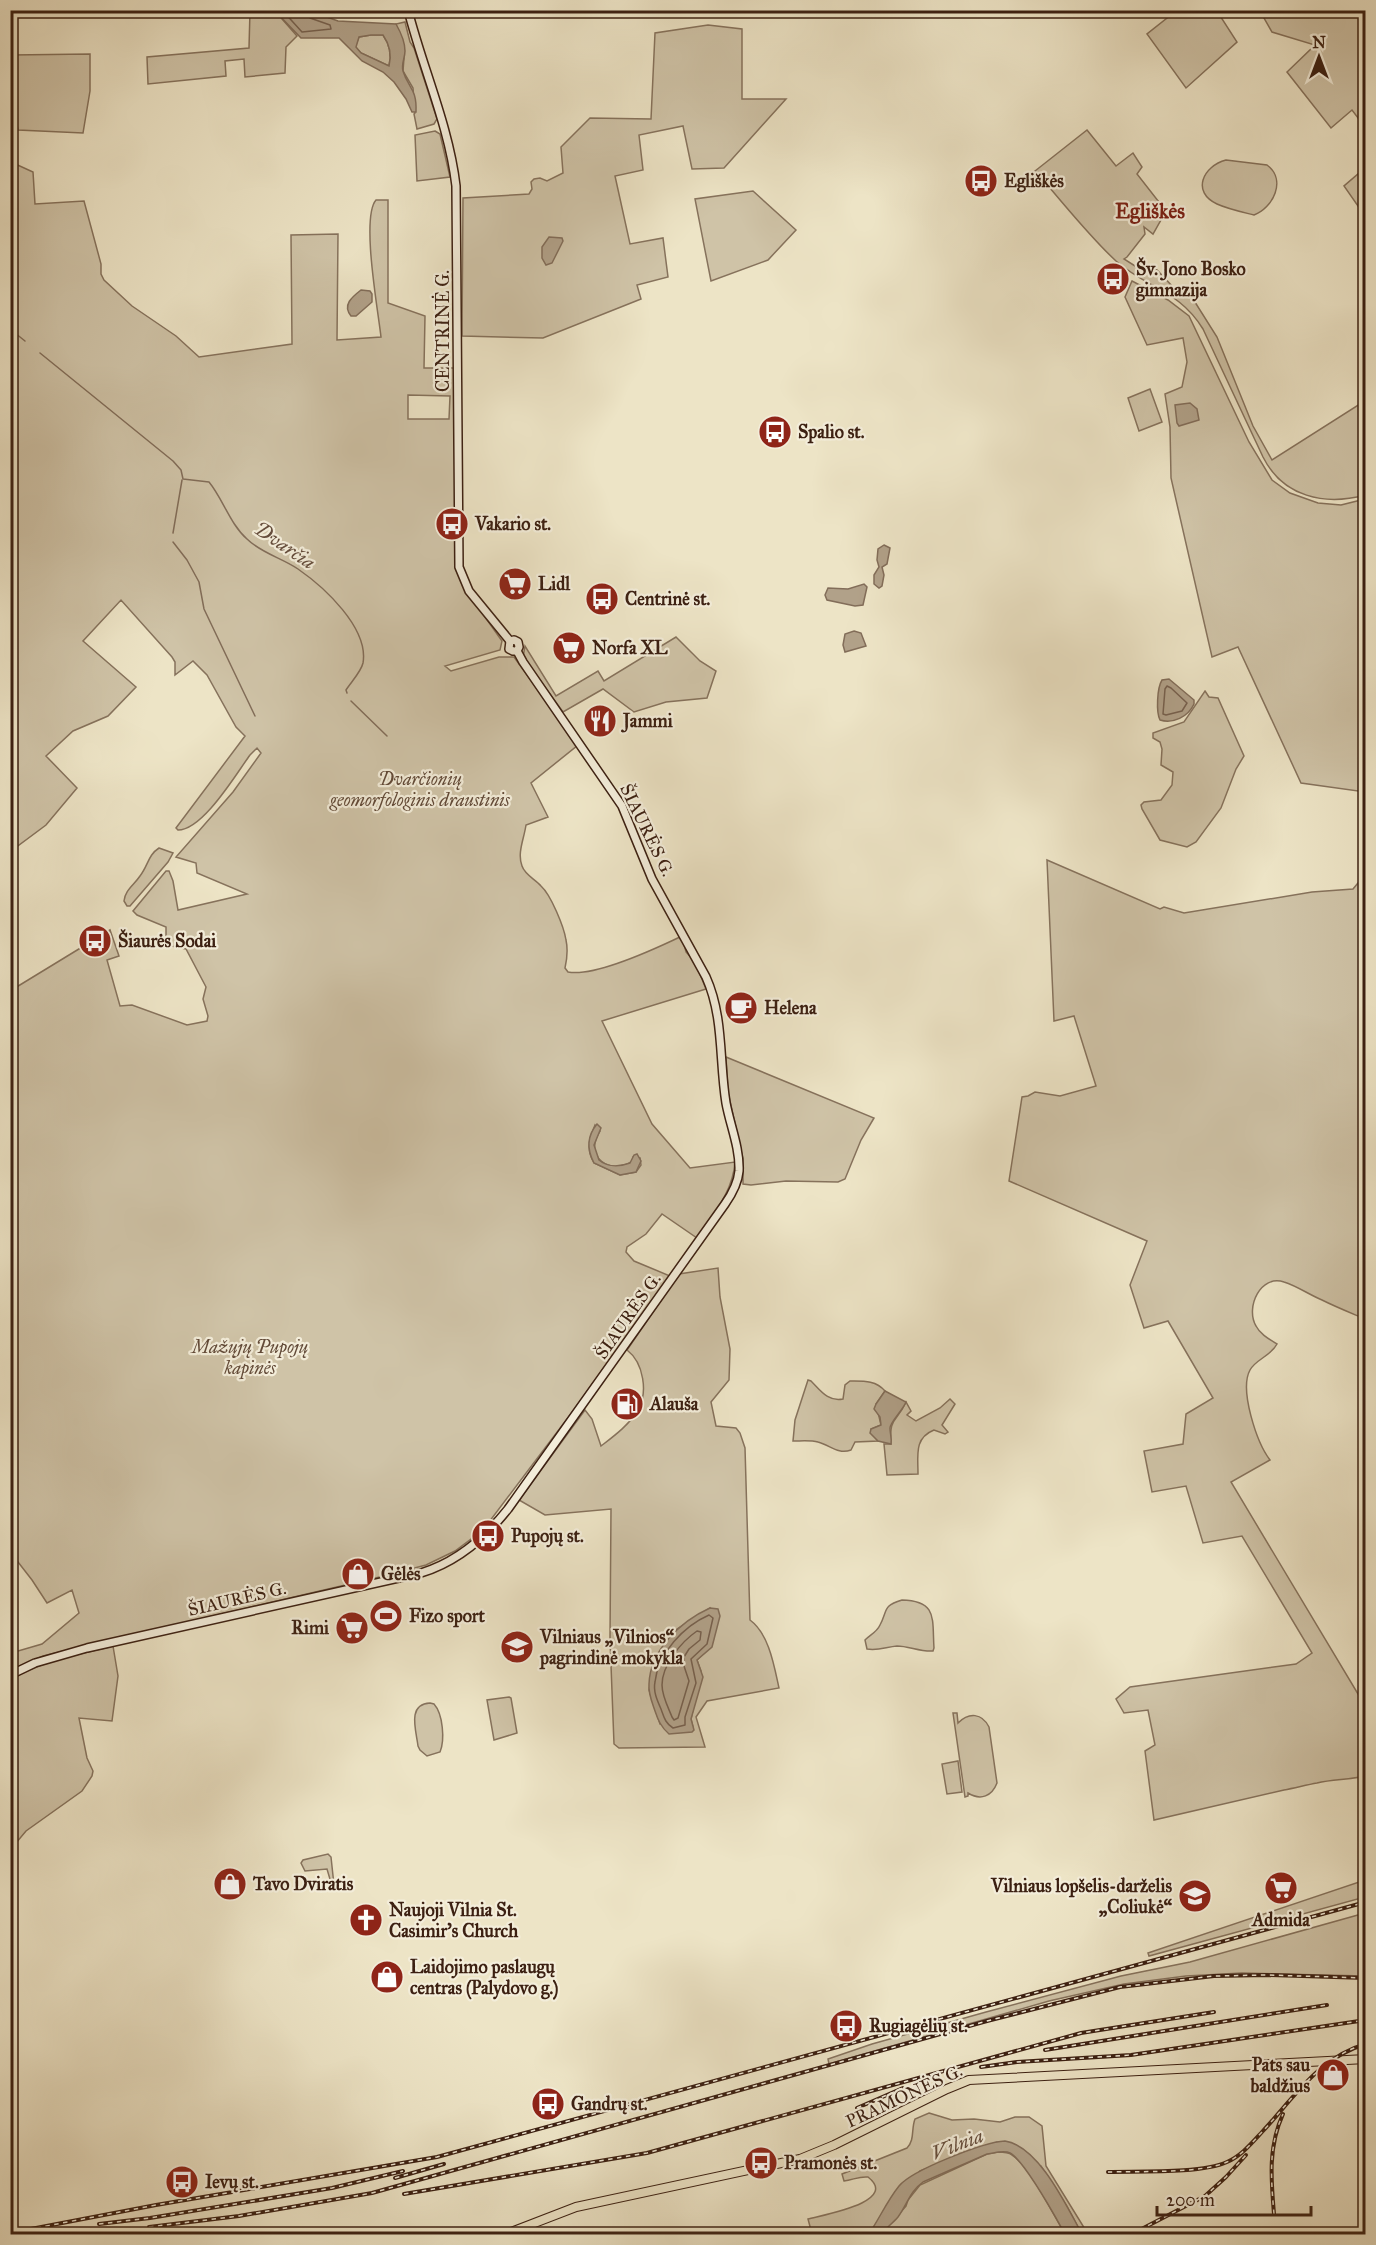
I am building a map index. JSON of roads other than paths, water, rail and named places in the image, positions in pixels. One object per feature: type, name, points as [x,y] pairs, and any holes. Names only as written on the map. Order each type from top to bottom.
[{"type":"main road","name":"CENTRINĖ G.","points":[[408,10],[419,55],[447,137],[456,186],[459,567],[469,591],[512,647]]},
{"type":"main road","points":[[512,647],[514,640],[518,642]]},
{"type":"main road","name":"ŠIAURĖS G.","points":[[10,1675],[35,1663],[78,1651],[421,1573],[457,1557],[489,1531],[508,1509],[731,1195],[738,1179],[738,1161],[726,1104],[719,1022],[713,993],[652,879],[622,806],[512,647]]},
{"type":"main road","name":"PRAMONĖS G.","points":[[506,2235],[576,2207],[800,2159],[969,2080],[1365,2059]]},
{"type":"water","points":[[275,11],[310,11],[338,21],[396,24],[405,48],[403,71],[414,93],[416,112],[412,112],[394,82],[383,72],[362,61],[339,38],[301,38]],"holes":[[[383,35],[390,50],[389,66],[361,53],[356,47],[359,37]]]},
{"type":"water","points":[[549,237],[562,238],[563,241],[552,263],[546,265],[542,258],[542,247]]},
{"type":"water","points":[[361,290],[370,291],[372,302],[356,316],[351,316],[348,312],[348,305]]},
{"type":"water","points":[[1190,403],[1197,409],[1199,420],[1179,426],[1175,405]]},
{"type":"water","points":[[884,545],[890,548],[887,564],[882,567],[884,575],[882,586],[879,588],[874,584],[874,575],[879,567],[878,549]]},
{"type":"water","points":[[864,584],[867,587],[863,605],[855,606],[827,600],[825,595],[828,588],[848,589]]},
{"type":"water","points":[[854,631],[861,633],[866,646],[845,652],[843,645],[845,634]]},
{"type":"water","points":[[1169,679],[1194,700],[1194,704],[1184,716],[1165,721],[1160,720],[1158,694],[1162,680]]},
{"type":"water","points":[[597,1124],[601,1128],[594,1145],[599,1160],[613,1166],[622,1165],[630,1163],[637,1154],[641,1161],[636,1172],[620,1175],[594,1163],[589,1143],[591,1133]]},
{"type":"water","points":[[885,1391],[906,1402],[891,1425],[891,1444],[878,1441],[870,1433],[871,1429],[881,1425],[880,1417],[874,1409]]},
{"type":"water","points":[[710,1608],[718,1609],[720,1616],[712,1647],[697,1660],[703,1677],[691,1719],[694,1730],[669,1734],[659,1720],[650,1698],[651,1672],[661,1648],[669,1638],[688,1621]]},
{"type":"water","points":[[1005,2141],[1017,2145],[1029,2154],[1051,2179],[1082,2234],[1065,2234],[1024,2167],[1010,2153],[1002,2152],[987,2154],[923,2182],[912,2194],[898,2217],[881,2234],[869,2234],[899,2186],[906,2180],[949,2158],[981,2146]]},
{"type":"waterway","name":"Dvarčia","points":[[10,329],[25,341]]},
{"type":"waterway","name":"Dvarčia","points":[[40,353],[173,461],[181,470],[183,479],[209,482],[236,526],[253,544],[298,569],[332,597],[352,623],[363,650],[362,666],[346,690],[347,693]]},
{"type":"waterway","points":[[173,533],[182,480]]},
{"type":"waterway","points":[[173,542],[187,560],[199,582],[204,609],[255,716]]},
{"type":"waterway","name":"Dvarčia","points":[[351,701],[387,736]]},
{"type":"railway","points":[[10,2233],[156,2205],[437,2157],[1366,1902]]},
{"type":"railway","points":[[149,2227],[239,2216],[372,2193],[987,2021],[1120,1987],[1214,1976],[1366,1978]]},
{"type":"railway","points":[[1045,2050],[1327,2005]]},
{"type":"railway","points":[[404,2194],[647,2153],[1081,2033],[1214,2012]]},
{"type":"railway","points":[[981,2067],[1017,2062],[1131,2055],[1366,2020]]},
{"type":"railway","points":[[1108,2172],[1186,2170],[1216,2166],[1227,2162],[1250,2145],[1308,2080],[1334,2059],[1366,2044]]},
{"type":"railway","points":[[857,2108],[903,2088]]},
{"type":"railway","points":[[1274,2214],[1273,2151],[1283,2114]]},
{"type":"railway","points":[[1132,2234],[1205,2196],[1246,2155]]},
{"type":"railway","points":[[395,2178],[444,2164]]},
{"type":"railway","points":[[99,2224],[150,2218],[332,2188],[403,2171]]},
{"type":"railway","points":[[44,2234],[110,2230]]},
{"type":"railway","points":[[102,2234],[159,2231]]},
{"type":"place","name":"Egliškės","points":[[981,181]]},
{"type":"place","name":"Šv. Jono Bosko gimnazija","points":[[1113,279]]},
{"type":"place","name":"Spalio st.","points":[[775,432]]},
{"type":"place","name":"Vakario st.","points":[[452,524]]},
{"type":"place","name":"Lidl","points":[[515,584]]},
{"type":"place","name":"Centrinė st.","points":[[602,599]]},
{"type":"place","name":"Norfa XL","points":[[569,648]]},
{"type":"place","name":"Jammi","points":[[600,721]]},
{"type":"place","name":"Šiaurės Sodai","points":[[95,941]]},
{"type":"place","name":"Helena","points":[[741,1008]]},
{"type":"place","name":"Alauša","points":[[627,1404]]},
{"type":"place","name":"Pupojų st.","points":[[488,1536]]},
{"type":"place","name":"Gėlės","points":[[358,1574]]},
{"type":"place","name":"Fizo sport","points":[[386,1616]]},
{"type":"place","name":"Rimi","points":[[352,1628]]},
{"type":"place","name":"Vilniaus „Vilnios“ pagrindinė mokykla","points":[[517,1647]]},
{"type":"place","name":"Tavo Dviratis","points":[[230,1884]]},
{"type":"place","name":"Admida","points":[[1281,1888]]},
{"type":"place","name":"Vilniaus lopšelis-darželis „Coliukė“","points":[[1195,1896]]},
{"type":"place","name":"Naujoji Vilnia St. Casimir's Church","points":[[366,1920]]},
{"type":"place","name":"Laidojimo paslaugų centras (Palydovo g.)","points":[[387,1977]]},
{"type":"place","name":"Rugiagėlių st.","points":[[846,2026]]},
{"type":"place","name":"Pats sau baldžius","points":[[1333,2075]]},
{"type":"place","name":"Gandrų st.","points":[[548,2104]]},
{"type":"place","name":"Pramonės st.","points":[[761,2163]]},
{"type":"place","name":"Ievų st.","points":[[182,2182]]},
{"type":"district","name":"Egliškės","points":[[1150,211]]},
{"type":"park label","name":"Dvarčionių geomorfologinis draustinis","points":[[420,789]]},
{"type":"park label","name":"Mažųjų Pupojų kapinės","points":[[250,1357]]},
{"type":"water label","name":"Vilnia","points":[[957,2144]]}]
